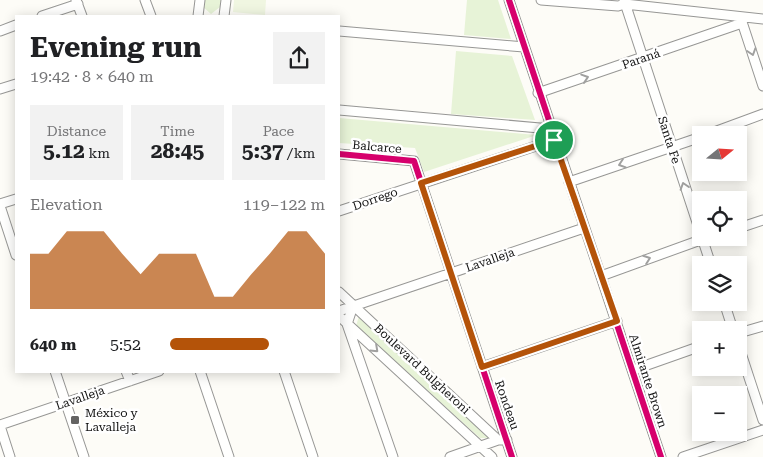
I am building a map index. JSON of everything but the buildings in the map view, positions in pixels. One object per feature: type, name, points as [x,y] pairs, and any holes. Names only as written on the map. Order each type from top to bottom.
[{"type":"street","points":[[145,0],[151,15]]},
{"type":"street","points":[[198,15],[200,0]]},
{"type":"street","points":[[224,15],[226,0]]},
{"type":"street","name":"Almirante Brown","points":[[509,0],[538,93],[617,321],[661,457]]},
{"type":"street","points":[[513,14],[517,0]]},
{"type":"street","points":[[541,0],[618,6],[625,2]]},
{"type":"street","points":[[608,0],[741,20],[763,19]]},
{"type":"street","points":[[44,15],[77,2],[82,15]]},
{"type":"street","name":"Santa Fe","points":[[625,2],[628,16],[692,204]]},
{"type":"street","points":[[741,20],[763,86]]},
{"type":"street","name":"Paraná","points":[[538,93],[643,58],[741,20]]},
{"type":"street","points":[[0,31],[15,25]]},
{"type":"street","points":[[340,31],[524,47]]},
{"type":"street","points":[[0,89],[15,84]]},
{"type":"street","points":[[340,110],[551,129]]},
{"type":"street","points":[[730,126],[763,114]]},
{"type":"street","name":"Dorrego","points":[[340,211],[554,140]]},
{"type":"street","points":[[569,182],[692,140]]},
{"type":"street","name":"Balcarce","points":[[340,154],[414,161]]},
{"type":"street","name":"Rondeau","points":[[414,161],[482,367],[502,440],[512,457]]},
{"type":"street","points":[[15,199],[0,205],[15,252]]},
{"type":"street","points":[[747,225],[763,220]]},
{"type":"street","name":"Lavalleja","points":[[340,311],[584,228]]},
{"type":"street","points":[[601,276],[692,242]]},
{"type":"street","name":"Boulevard Bulgheroni","points":[[340,293],[502,440]]},
{"type":"street","points":[[353,306],[348,324],[393,457]]},
{"type":"street","name":"Boulevard Bulgheroni","points":[[340,317],[492,457]]},
{"type":"street","points":[[482,367],[617,321]]},
{"type":"street","points":[[747,331],[763,326]]},
{"type":"street","points":[[632,370],[692,349]]},
{"type":"street","points":[[747,371],[763,420]]},
{"type":"street","points":[[56,373],[84,457]]},
{"type":"street","points":[[127,373],[130,381]]},
{"type":"street","name":"Lavalleja","points":[[0,426],[153,373]]},
{"type":"street","points":[[201,373],[229,457]]},
{"type":"street","points":[[285,373],[313,457]]},
{"type":"street","points":[[0,426],[10,457]]},
{"type":"street","points":[[683,457],[763,430]]},
{"type":"street","points":[[450,457],[502,440]]},
{"type":"green space","points":[[203,0],[221,0],[220,7],[211,14],[202,6]]},
{"type":"green space","points":[[234,0],[266,0],[265,15],[233,12]]},
{"type":"green space","points":[[467,0],[498,0],[511,39],[464,35]]},
{"type":"green space","points":[[456,51],[512,56],[535,120],[451,114]]},
{"type":"green space","points":[[340,118],[537,135],[424,172],[415,148],[340,143]]},
{"type":"green space","points":[[359,316],[490,438],[480,438],[356,326]]},
{"type":"cycle path","points":[[509,0],[661,457]]},
{"type":"cycle path","points":[[340,154],[414,161],[512,457]]},
{"type":"place","name":"México y Lavalleja","points":[[75,420]]},
{"type":"route","points":[[554,140],[617,321],[482,367],[421,183],[554,140]]}]
